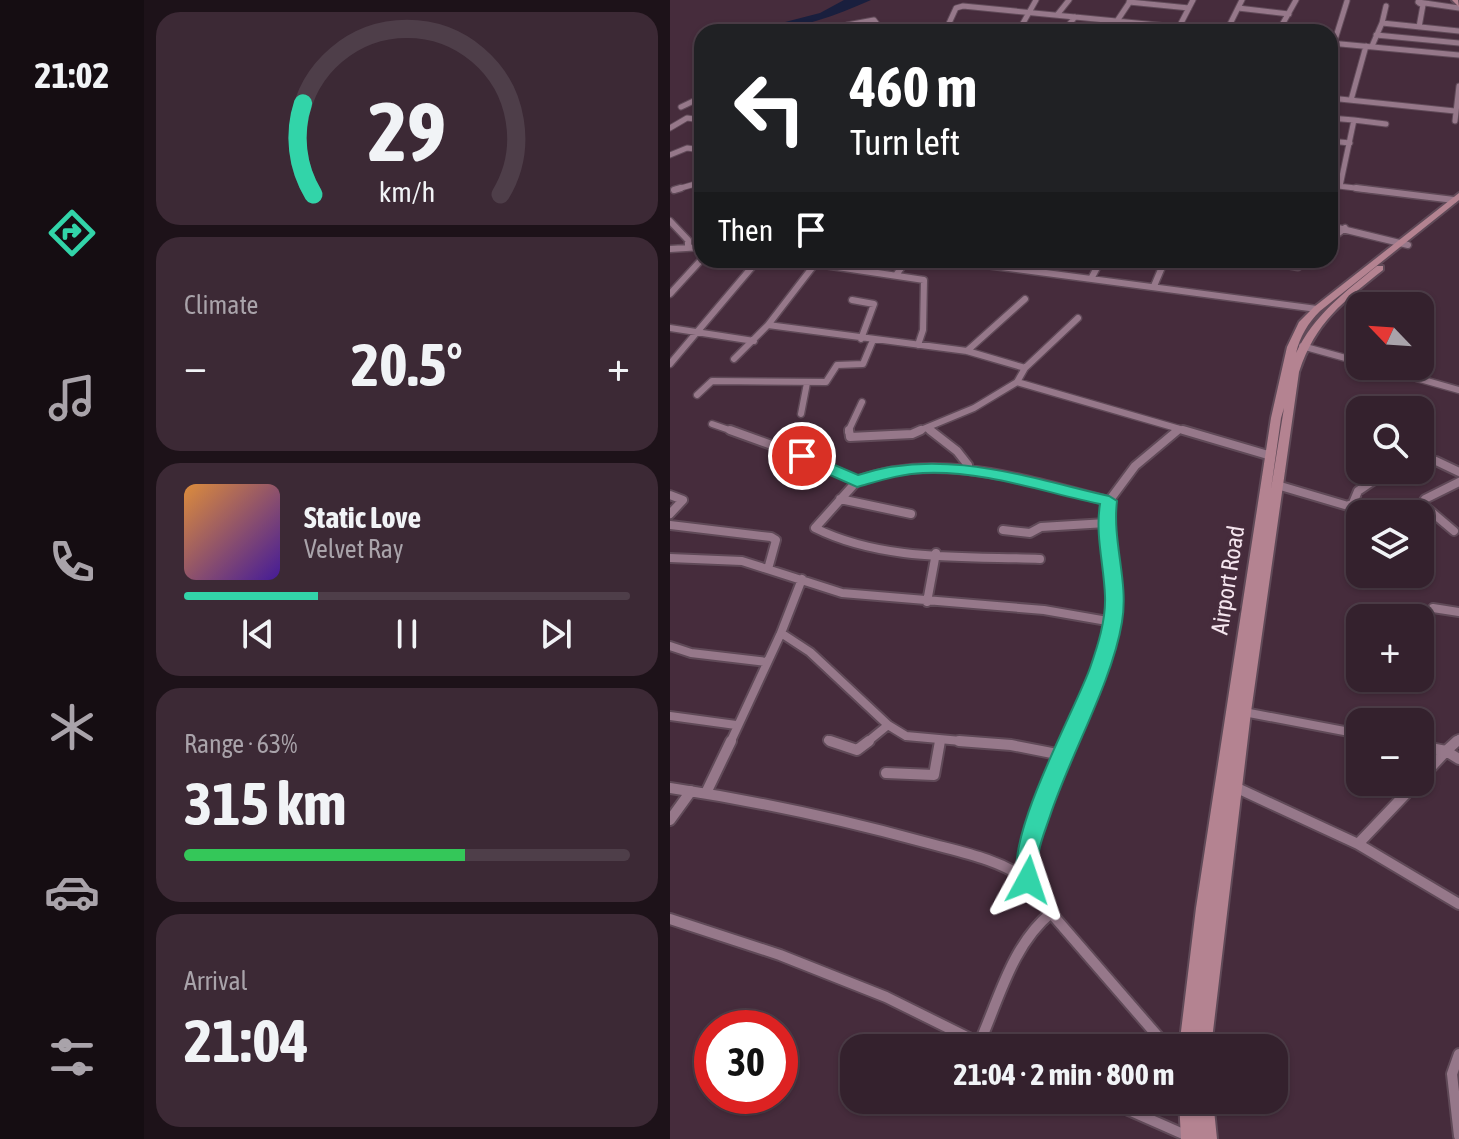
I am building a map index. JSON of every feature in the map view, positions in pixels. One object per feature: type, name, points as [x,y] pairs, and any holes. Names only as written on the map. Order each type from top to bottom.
[{"type":"main road","name":"Airport Road","points":[[1190,1034],[1235,787],[1294,372],[1302,346],[1322,316],[1457,200]]},
{"type":"main road","name":"Airport Road","points":[[1204,1034],[1210,931],[1271,456],[1288,359],[1304,322],[1317,309],[1406,243]]},
{"type":"main road","points":[[1191,1114],[1196,1138]]},
{"type":"main road","points":[[1196,1138],[1201,1114]]},
{"type":"street","points":[[970,7],[974,0]]},
{"type":"street","points":[[1022,24],[1036,0]]},
{"type":"street","points":[[1057,15],[1069,0]]},
{"type":"street","points":[[1181,24],[1193,0]]},
{"type":"street","points":[[1231,24],[1242,0]]},
{"type":"street","points":[[1283,24],[1296,0]]},
{"type":"street","points":[[1338,0],[1348,1],[1338,27]]},
{"type":"street","points":[[1117,21],[1130,1],[1189,8]]},
{"type":"street","points":[[1417,1],[1458,4]]},
{"type":"street","points":[[1417,1],[1423,5],[1419,27]]},
{"type":"street","points":[[1351,100],[1386,6]]},
{"type":"street","points":[[949,24],[956,8],[970,7],[1147,24]]},
{"type":"street","points":[[1238,8],[1289,14]]},
{"type":"street","points":[[1069,24],[1075,17]]},
{"type":"street","points":[[852,24],[874,20],[877,24]]},
{"type":"street","points":[[1382,23],[1459,31]]},
{"type":"street","points":[[1376,35],[1459,43]]},
{"type":"street","points":[[1338,43],[1459,55]]},
{"type":"street","points":[[1455,121],[1459,86]]},
{"type":"street","points":[[1338,99],[1455,111]]},
{"type":"street","points":[[681,107],[694,101]]},
{"type":"street","points":[[672,126],[687,118],[694,119]]},
{"type":"street","points":[[1338,119],[1386,124]]},
{"type":"street","points":[[1338,177],[1350,143],[1354,120]]},
{"type":"street","points":[[1338,142],[1350,143]]},
{"type":"street","points":[[670,155],[694,147]]},
{"type":"street","points":[[671,189],[694,184]]},
{"type":"street","points":[[1338,185],[1457,200]]},
{"type":"street","points":[[670,221],[688,240],[688,246]]},
{"type":"street","points":[[1338,227],[1406,243]]},
{"type":"street","points":[[1338,234],[1345,228]]},
{"type":"street","points":[[670,249],[694,246]]},
{"type":"street","points":[[670,294],[694,268]]},
{"type":"street","points":[[670,364],[751,268]]},
{"type":"street","points":[[734,359],[768,325],[812,268]]},
{"type":"street","points":[[844,268],[918,278],[926,283],[923,330],[918,345]]},
{"type":"street","points":[[896,275],[901,268]]},
{"type":"street","points":[[1020,268],[1317,309]]},
{"type":"street","points":[[1092,277],[1097,268]]},
{"type":"street","points":[[1154,286],[1162,268]]},
{"type":"street","points":[[967,351],[1025,299]]},
{"type":"street","points":[[852,300],[874,304],[861,339]]},
{"type":"street","points":[[862,402],[848,432],[850,437],[912,434],[974,408],[1017,382],[1025,368],[1078,318]]},
{"type":"street","points":[[768,325],[967,351],[1025,368]]},
{"type":"street","points":[[670,328],[754,341]]},
{"type":"street","points":[[697,395],[712,381],[826,382],[837,365],[863,364],[873,340]]},
{"type":"street","points":[[1302,346],[1346,358]]},
{"type":"street","points":[[1424,380],[1459,390]]},
{"type":"street","points":[[1017,382],[1271,456]]},
{"type":"street","points":[[801,414],[807,383]]},
{"type":"street","points":[[712,424],[802,456],[857,481]]},
{"type":"street","points":[[927,428],[962,456],[968,465],[965,469]]},
{"type":"street","points":[[1028,880],[1028,848],[1062,755],[1099,669],[1113,622],[1114,597],[1106,523],[1109,501],[1135,466],[1178,430]]},
{"type":"street","points":[[1436,461],[1459,472]]},
{"type":"street","points":[[1040,559],[883,550],[815,528],[857,481],[881,473],[923,468],[965,469],[1109,501]]},
{"type":"street","points":[[1454,531],[1422,502],[1459,482]]},
{"type":"street","points":[[1277,485],[1348,506],[1353,503],[1358,491],[1368,484]]},
{"type":"street","points":[[670,495],[683,500],[670,514]]},
{"type":"street","points":[[840,499],[911,514]]},
{"type":"street","points":[[1003,530],[1030,533],[1041,527],[1106,523]]},
{"type":"street","points":[[670,525],[771,537],[776,540],[768,569]]},
{"type":"street","points":[[927,602],[936,553]]},
{"type":"street","points":[[670,558],[742,561],[842,593],[1044,610],[1113,622]]},
{"type":"street","points":[[706,793],[781,633],[802,579]]},
{"type":"street","points":[[1434,608],[1459,612]]},
{"type":"street","points":[[781,633],[810,652],[888,725],[906,736],[1011,745],[1062,755]]},
{"type":"street","points":[[670,646],[691,653],[767,662]]},
{"type":"street","points":[[1244,712],[1346,731]]},
{"type":"street","points":[[670,716],[736,725]]},
{"type":"street","points":[[828,740],[857,750],[888,725]]},
{"type":"street","points":[[1434,763],[1459,739]]},
{"type":"street","points":[[886,773],[934,775],[940,740]]},
{"type":"street","points":[[1434,749],[1446,751],[1459,759]]},
{"type":"street","points":[[1235,787],[1358,844],[1459,904]]},
{"type":"street","points":[[670,788],[894,833],[1009,865],[1028,880],[1051,913],[1156,1034]]},
{"type":"street","points":[[670,820],[691,791]]},
{"type":"street","points":[[1358,844],[1403,796]]},
{"type":"street","points":[[989,1034],[1027,936],[1041,919],[1051,913]]},
{"type":"street","points":[[671,921],[780,955],[886,997],[960,1034]]},
{"type":"street","points":[[1459,1054],[1452,1074],[1459,1136]]},
{"type":"street","points":[[1139,1114],[1196,1138]]},
{"type":"water","points":[[844,0],[871,0],[810,23],[777,24],[820,13]]},
{"type":"route","points":[[802,456],[850,480],[923,468],[965,469],[1109,501],[1106,523],[1114,597],[1113,622],[1099,669],[1054,773],[1028,848],[1028,880]]}]
